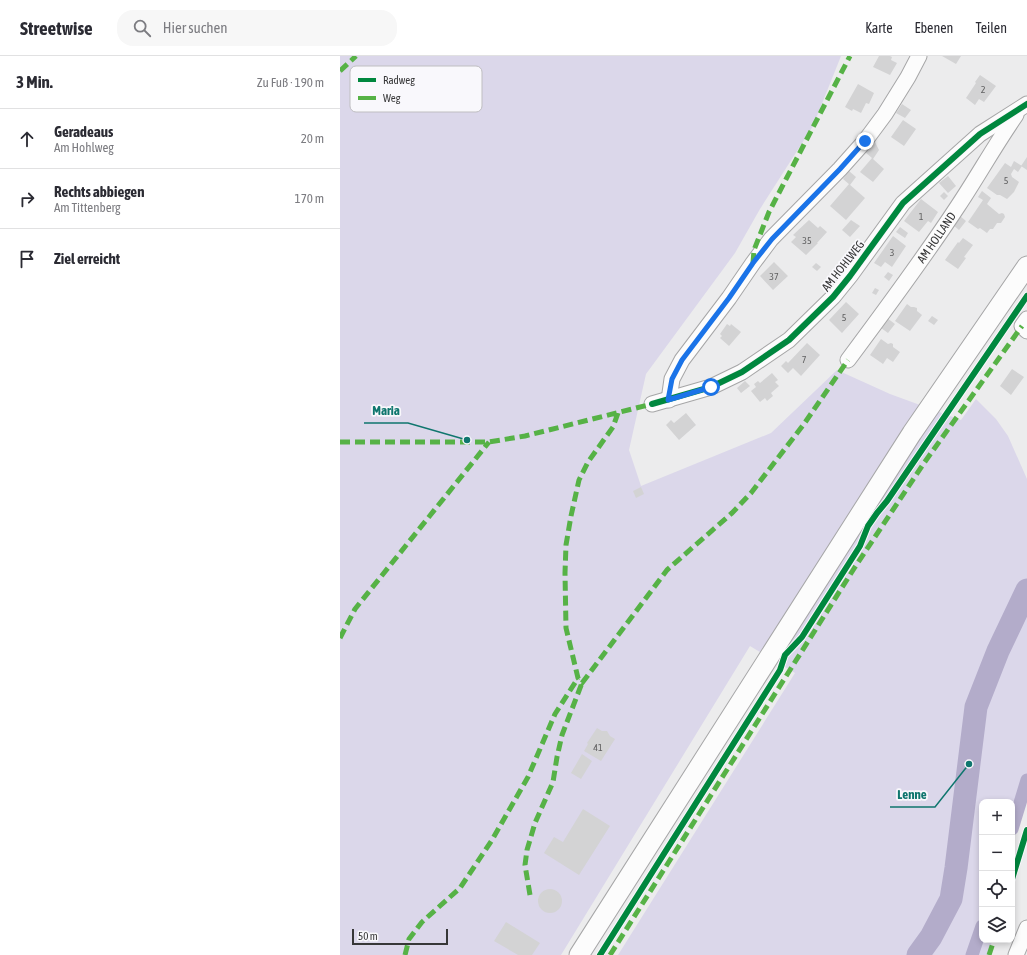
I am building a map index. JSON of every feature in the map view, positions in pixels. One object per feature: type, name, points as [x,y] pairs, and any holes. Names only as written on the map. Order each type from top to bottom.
[{"type":"main road","points":[[579,955],[912,432],[1027,266]]},
{"type":"street","points":[[668,400],[672,379],[682,360],[772,239],[865,141],[889,108],[919,56]]},
{"type":"street","name":"AM HOHLWEG","points":[[652,404],[711,387],[742,372],[789,340],[834,297],[903,203],[980,134],[1023,108]]},
{"type":"street","name":"AM HOLLAND","points":[[848,360],[909,277],[958,205],[1001,136],[1023,108]]},
{"type":"street","points":[[1027,319],[1022,326],[1027,331]]},
{"type":"street","points":[[1016,955],[1027,928]]},
{"type":"shaded area","points":[[340,56],[841,56],[813,126],[760,209],[735,253],[646,374],[629,450],[641,486],[771,433],[837,370],[890,394],[961,420],[976,399],[996,419],[1008,436],[1027,479],[1027,780],[1015,819],[1015,799],[979,799],[979,943],[991,943],[989,955],[618,955],[795,673],[750,646],[561,955],[340,955]]},
{"type":"building","points":[[879,56],[890,56],[892,57],[891,60],[897,63],[890,75],[873,67]]},
{"type":"building","points":[[942,56],[961,56],[956,64]]},
{"type":"building","points":[[980,75],[996,86],[984,102],[979,99],[975,105],[966,98]]},
{"type":"building","points":[[858,84],[874,93],[869,104],[866,103],[861,113],[853,109],[852,111],[845,107]]},
{"type":"building","points":[[902,104],[911,110],[905,118],[896,113]]},
{"type":"building","points":[[903,120],[916,129],[904,146],[891,137]]},
{"type":"building","points":[[874,140],[879,150],[873,159],[884,169],[873,182],[860,172],[872,158],[865,152]]},
{"type":"building","points":[[1027,157],[1027,170],[1021,166]]},
{"type":"building","points":[[1014,161],[1022,166],[1018,172],[1014,169],[1011,174],[1012,177],[1019,182],[1014,192],[1007,199],[997,195],[987,188],[1005,163],[1011,167]]},
{"type":"building","points":[[849,171],[856,177],[850,185],[843,179]]},
{"type":"building","points":[[948,176],[956,186],[948,193],[939,183]]},
{"type":"building","points":[[849,184],[865,198],[846,220],[830,206]]},
{"type":"building","points":[[982,191],[991,198],[987,204],[999,214],[1004,214],[1005,217],[1001,223],[997,223],[993,229],[990,229],[987,233],[968,222],[983,200],[978,197]]},
{"type":"building","points":[[944,192],[948,196],[944,200],[940,196]]},
{"type":"building","points":[[921,199],[938,212],[931,223],[928,221],[919,232],[904,221]]},
{"type":"building","points":[[960,216],[966,221],[959,230],[953,225]]},
{"type":"building","points":[[809,220],[818,228],[820,226],[827,232],[806,255],[791,242],[796,237],[793,235]]},
{"type":"building","points":[[851,220],[860,226],[850,237],[842,230]]},
{"type":"building","points":[[900,227],[908,233],[905,238],[896,232]]},
{"type":"building","points":[[893,236],[906,246],[892,267],[885,262],[881,267],[874,263]]},
{"type":"building","points":[[963,238],[973,245],[964,257],[966,258],[958,269],[945,260],[958,242],[959,243]]},
{"type":"building","points":[[774,262],[788,276],[773,290],[760,276]]},
{"type":"building","points":[[816,263],[821,267],[817,271],[812,267]]},
{"type":"building","points":[[888,272],[893,275],[889,281],[884,277]]},
{"type":"building","points":[[875,288],[879,290],[876,295],[872,293]]},
{"type":"building","points":[[846,302],[859,314],[842,333],[829,320]]},
{"type":"building","points":[[907,304],[911,307],[917,308],[917,311],[922,315],[910,331],[895,321]]},
{"type":"building","points":[[932,316],[938,320],[934,325],[928,321]]},
{"type":"building","points":[[887,318],[895,324],[888,333],[881,328]]},
{"type":"building","points":[[727,324],[730,326],[731,324],[741,332],[729,346],[720,338],[722,336],[720,334]]},
{"type":"building","points":[[881,339],[888,344],[893,344],[893,347],[900,352],[893,362],[887,358],[883,364],[870,355]]},
{"type":"building","points":[[807,343],[820,355],[801,376],[793,368],[788,373],[781,366],[786,361],[788,363]]},
{"type":"building","points":[[1012,369],[1024,377],[1011,395],[1000,386]]},
{"type":"building","points":[[772,373],[778,380],[775,382],[779,386],[771,393],[773,396],[767,401],[765,398],[760,402],[751,391],[756,387],[754,384],[758,381],[760,383]]},
{"type":"building","points":[[745,381],[750,386],[741,393],[737,388]]},
{"type":"building","points":[[686,413],[696,425],[679,440],[666,425],[671,420],[674,423]]},
{"type":"building","points":[[641,487],[644,494],[636,498],[633,491]]},
{"type":"building","points":[[597,728],[602,731],[607,731],[610,736],[615,739],[601,761],[584,751],[588,744],[587,743]]},
{"type":"building","points":[[582,754],[592,761],[581,779],[571,773]]},
{"type":"building","points":[[583,809],[610,826],[579,875],[544,853],[554,837],[563,842]]},
{"type":"building","points":[[550,889],[555,890],[561,896],[561,906],[555,912],[550,913],[545,912],[539,906],[538,901],[539,896],[545,890]]},
{"type":"building","points":[[506,922],[540,943],[532,955],[518,955],[494,941]]},
{"type":"waterway","points":[[918,955],[931,937],[951,899],[976,707],[998,651],[1027,590]]},
{"type":"waterway","points":[[1015,819],[1027,780]]},
{"type":"waterway","points":[[972,955],[979,935]]},
{"type":"marked path","points":[[340,71],[356,56]]},
{"type":"marked path","points":[[753,263],[754,250],[769,212],[850,56]]},
{"type":"marked path","points":[[610,955],[855,567],[924,463],[1022,326]]},
{"type":"marked path","points":[[618,413],[613,427],[588,462],[579,480],[566,545],[566,628],[578,678],[582,683],[667,570],[732,513],[751,493],[804,424],[848,360]]},
{"type":"marked path","points":[[340,442],[489,442],[525,436],[652,404]]},
{"type":"marked path","points":[[340,638],[355,609],[489,442]]},
{"type":"marked path","points":[[405,955],[409,939],[422,922],[460,888],[492,840],[528,777],[555,714],[578,678]]},
{"type":"marked path","points":[[530,895],[525,865],[527,850],[535,823],[553,782],[562,735],[582,683]]},
{"type":"marked path","points":[[989,955],[993,943]]},
{"type":"cycle path","points":[[652,404],[711,387],[742,372],[789,340],[833,297],[903,203],[980,134],[1027,104]]},
{"type":"cycle path","points":[[600,955],[780,670],[785,655],[802,637],[860,546],[868,526],[887,501],[1027,296]]},
{"type":"cycle path","points":[[1014,871],[1027,830]]},
{"type":"place","name":"Maria","points":[[467,440]]},
{"type":"place","name":"Lenne","points":[[969,764]]},
{"type":"route","points":[[711,387],[668,400],[672,379],[682,360],[729,298],[753,263],[772,239],[865,141]]}]
